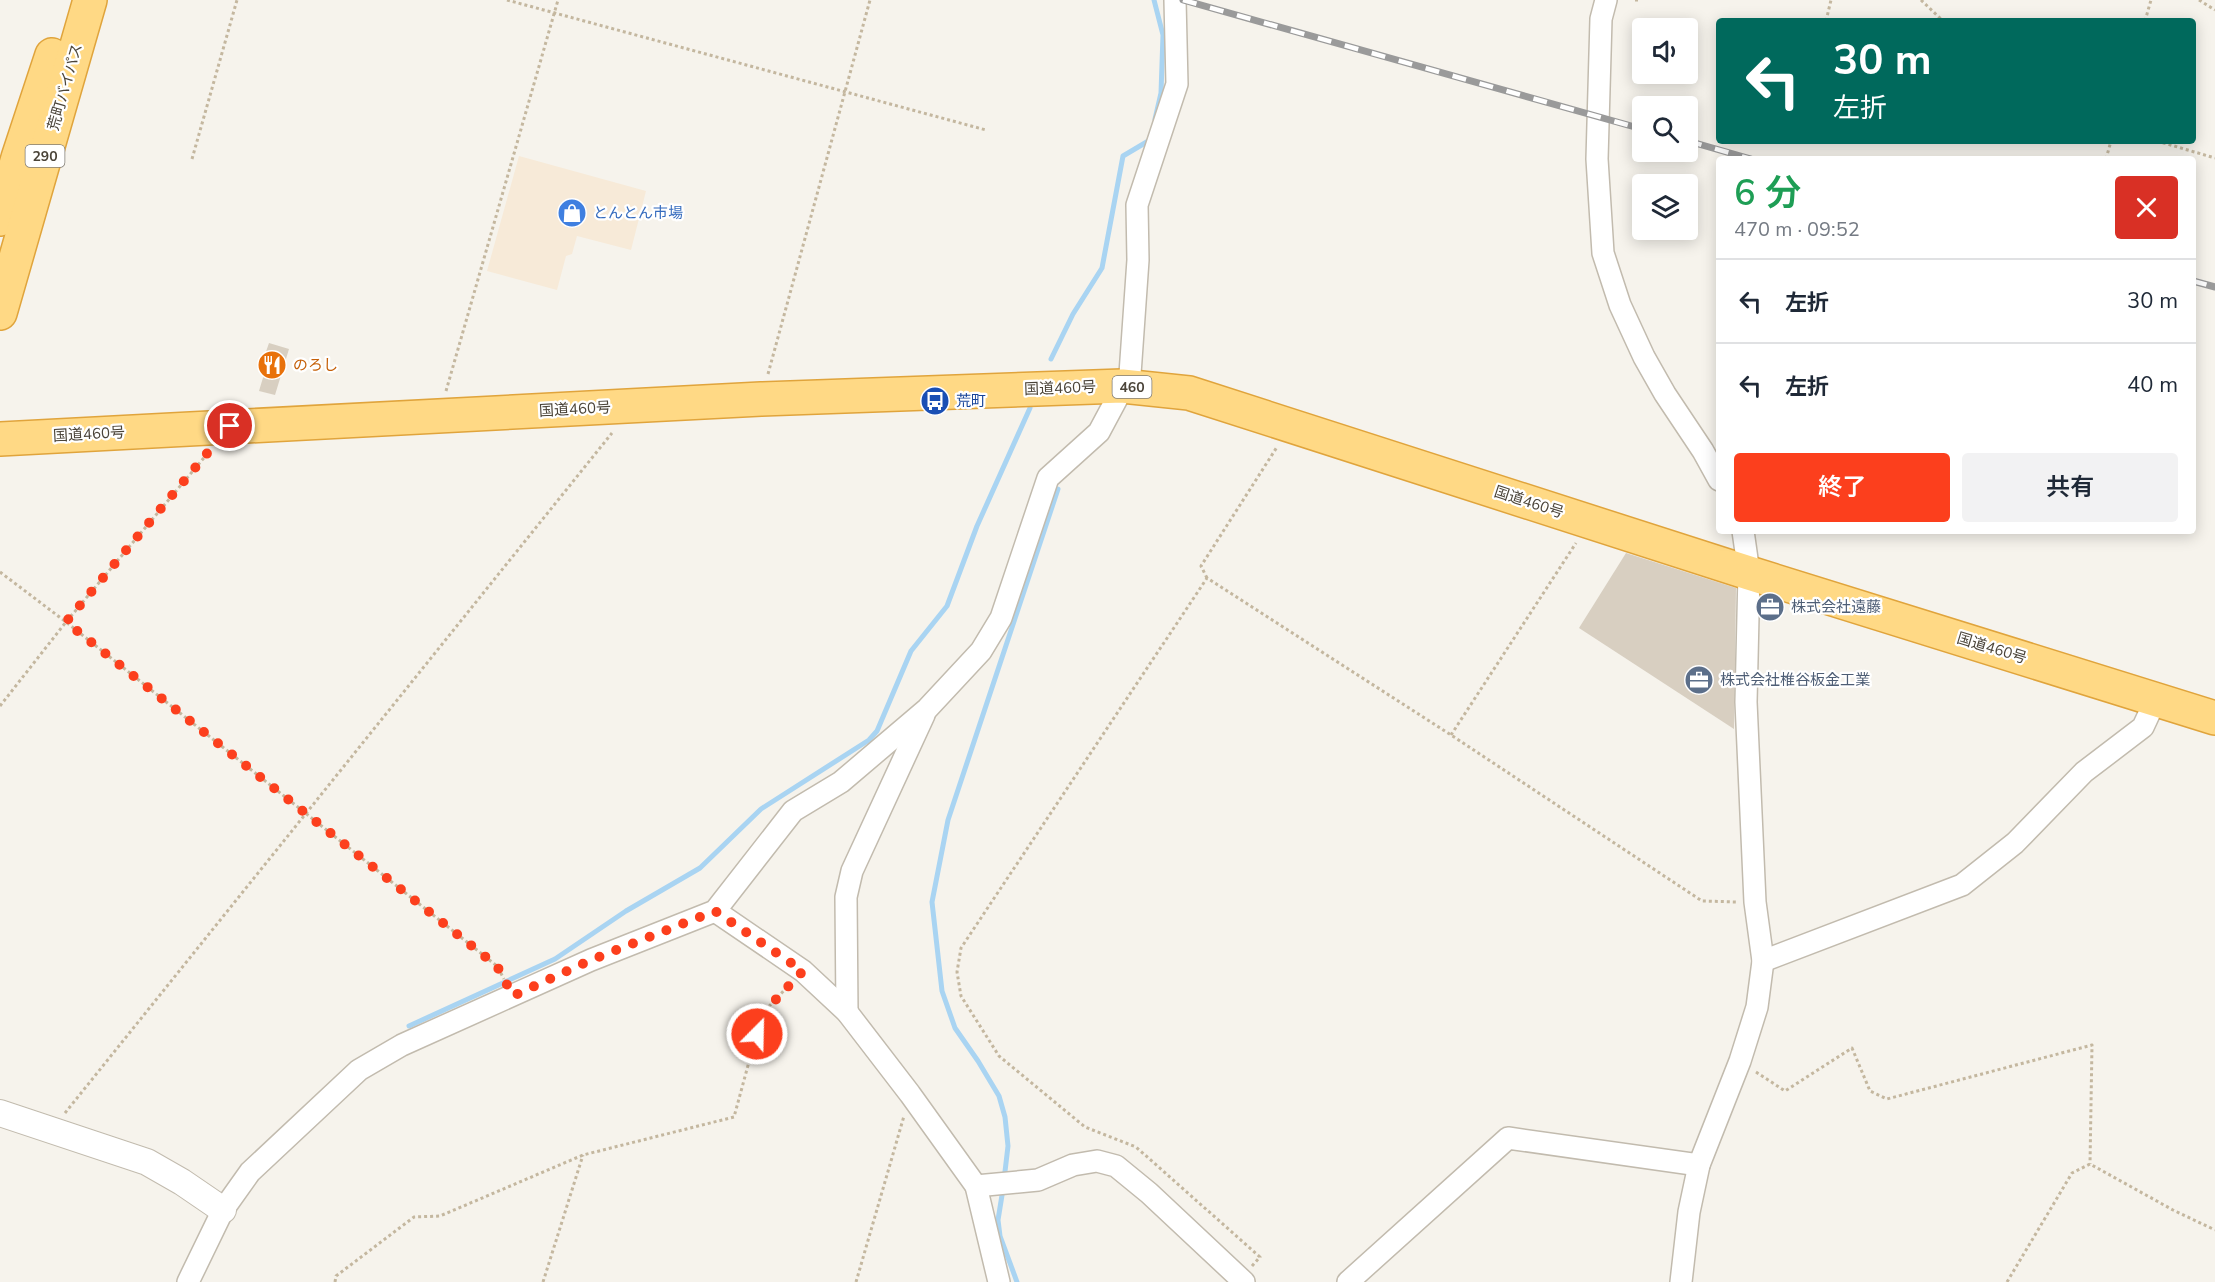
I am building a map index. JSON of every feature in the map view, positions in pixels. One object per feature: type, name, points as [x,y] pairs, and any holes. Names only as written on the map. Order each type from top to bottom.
[{"type":"highway","name":"荒町バイパス","points":[[0,219],[18,158],[72,0]]},
{"type":"highway","name":"荒町バイパス","points":[[0,313],[90,0]]},
{"type":"highway","name":"国道460号","points":[[0,440],[761,399],[1122,386],[1189,393],[1749,573],[2215,718]]},
{"type":"street","points":[[188,1282],[223,1210],[250,1172],[359,1070],[402,1045],[591,960],[715,911],[793,811],[841,782],[927,709],[981,651],[1001,618],[1048,478],[1099,432],[1130,374],[1138,260],[1137,205],[1177,84],[1175,0]]},
{"type":"street","points":[[1606,0],[1601,19],[1597,159],[1603,253],[1620,305],[1644,357],[1716,475]]},
{"type":"street","points":[[1681,1282],[1689,1212],[1699,1165],[1740,1061],[1757,1007],[1764,961],[1755,902],[1746,702],[1749,573],[1743,534]]},
{"type":"street","points":[[1764,961],[1962,885],[2014,843],[2084,772],[2144,727],[2156,699]]},
{"type":"street","points":[[847,1012],[846,897],[852,871],[927,709]]},
{"type":"street","points":[[715,911],[803,971],[847,1012],[910,1094],[976,1186],[999,1282]]},
{"type":"street","points":[[0,1113],[147,1162],[223,1210]]},
{"type":"street","points":[[1348,1282],[1508,1138],[1699,1165]]},
{"type":"street","points":[[976,1186],[1038,1180],[1073,1165],[1097,1161],[1116,1166],[1149,1193],[1242,1280]]},
{"type":"path","points":[[192,159],[237,0]]},
{"type":"path","points":[[507,0],[986,130]]},
{"type":"path","points":[[439,415],[558,0]]},
{"type":"path","points":[[761,399],[870,0]]},
{"type":"path","points":[[1827,18],[1831,0]]},
{"type":"path","points":[[1921,0],[1940,18]]},
{"type":"path","points":[[2146,18],[2151,0]]},
{"type":"path","points":[[2199,0],[2215,10]]},
{"type":"path","points":[[2167,144],[2215,158]]},
{"type":"path","points":[[52,1130],[634,406]]},
{"type":"path","points":[[0,706],[66,622],[230,426]]},
{"type":"path","points":[[1291,426],[1201,566],[1207,578],[1451,735],[1702,901],[1755,902]]},
{"type":"path","points":[[1451,735],[1590,522]]},
{"type":"path","points":[[0,572],[66,622],[497,966],[513,996]]},
{"type":"path","points":[[1207,578],[961,948],[957,972],[961,996],[999,1056],[1084,1127],[1136,1147],[1260,1257],[1242,1280]]},
{"type":"path","points":[[335,1282],[336,1276],[414,1217],[440,1216],[584,1155],[734,1117],[762,1014],[803,971]]},
{"type":"path","points":[[1740,1061],[1785,1091],[1852,1048],[1870,1091],[1887,1099],[2092,1045],[2090,1164]]},
{"type":"path","points":[[856,1282],[910,1094]]},
{"type":"path","points":[[543,1282],[584,1155]]},
{"type":"path","points":[[2090,1164],[2173,1210],[2215,1230]]},
{"type":"path","points":[[2007,1282],[2072,1173],[2090,1164]]},
{"type":"shaded area","name":"とんとん市場","points":[[519,156],[646,191],[631,250],[577,236],[572,254],[566,256],[557,290],[487,271]]},
{"type":"building","name":"のろし","points":[[269,343],[289,349],[275,395],[259,391],[265,371],[260,369]]},
{"type":"building","name":"株式会社椎谷板金工業","points":[[1626,553],[1736,588],[1734,729],[1579,628]]},
{"type":"waterway","points":[[1154,0],[1163,35],[1161,93],[1155,119]]},
{"type":"waterway","points":[[1051,359],[1073,314],[1102,268],[1123,156],[1150,140]]},
{"type":"waterway","points":[[409,1026],[555,959],[626,911],[700,868],[761,809],[869,740],[877,731],[911,651],[947,606],[977,526],[1030,408]]},
{"type":"waterway","points":[[1004,1180],[1008,1146],[1005,1117],[999,1096],[955,1028],[942,991],[932,902],[948,820],[1058,489]]},
{"type":"waterway","points":[[1003,1189],[998,1220],[1000,1236],[1017,1282]]},
{"type":"railway","points":[[1183,0],[1632,126]]},
{"type":"railway","points":[[1698,144],[1740,156]]},
{"type":"railway","points":[[2196,282],[2215,287]]},
{"type":"place","name":"とんとん市場","points":[[572,213]]},
{"type":"place","name":"のろし","points":[[272,365]]},
{"type":"place","name":"荒町","points":[[935,401]]},
{"type":"place","name":"株式会社遠藤","points":[[1770,607]]},
{"type":"place","name":"株式会社椎谷板金工業","points":[[1699,680]]},
{"type":"route","points":[[230,426],[66,622],[497,966],[513,996],[591,960],[715,911],[803,971],[762,1014],[757,1034]]}]
